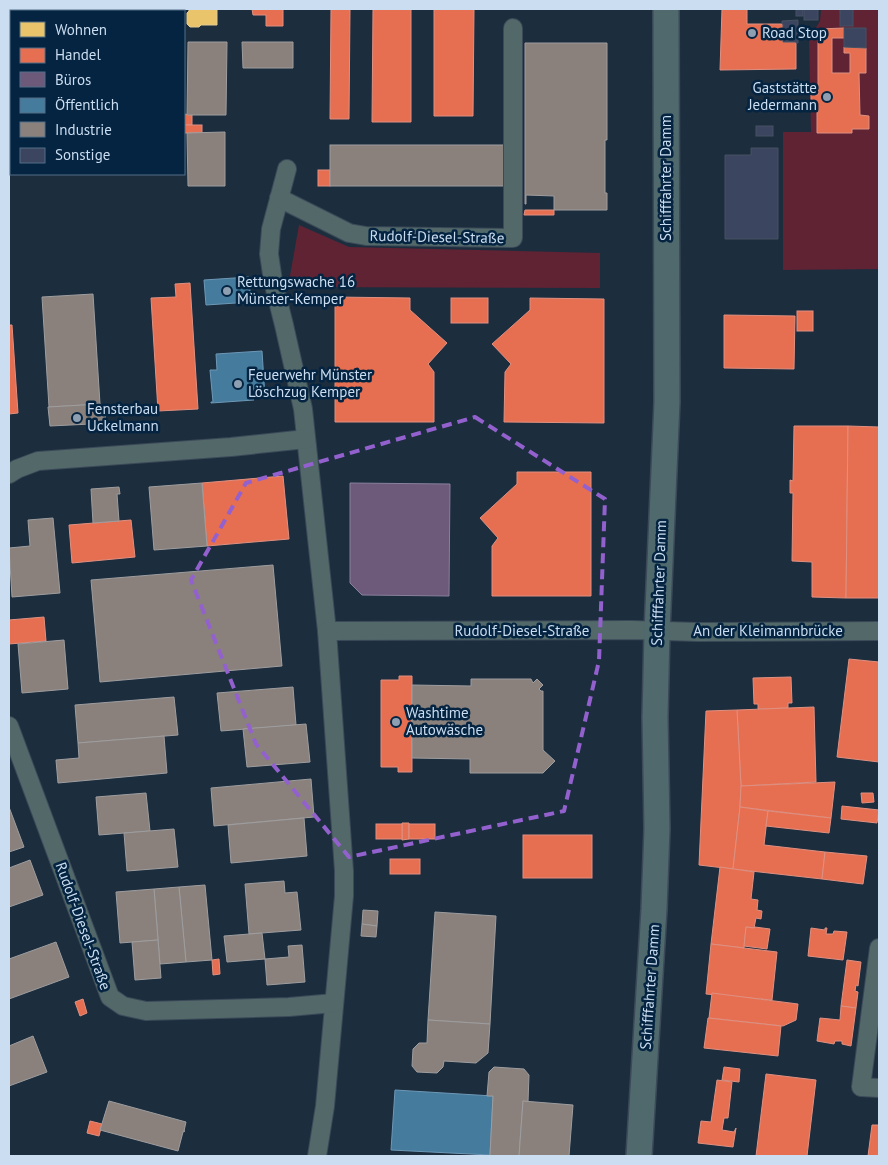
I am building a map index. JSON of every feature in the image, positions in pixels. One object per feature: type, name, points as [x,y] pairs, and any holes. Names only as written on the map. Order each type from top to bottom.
[{"type":"main road","name":"Schifffahrter Damm","points":[[639,1156],[657,838],[655,717],[667,402],[666,9]]},
{"type":"street","name":"Rudolf-Diesel-Straße","points":[[279,198],[349,233],[357,235],[513,238],[514,28]]},
{"type":"street","points":[[287,169],[271,229],[270,254],[273,281],[303,409],[327,631],[344,871],[344,896],[334,1004],[317,1156]]},
{"type":"street","points":[[9,474],[38,461],[231,447],[306,439]]},
{"type":"street","name":"Rudolf-Diesel-Straße","points":[[327,631],[657,631]]},
{"type":"street","name":"An der Kleimannbrücke","points":[[657,631],[879,631]]},
{"type":"street","name":"Rudolf-Diesel-Straße","points":[[9,726],[110,997],[123,1006],[146,1011],[289,1008],[334,1004]]},
{"type":"street","points":[[879,948],[861,1087],[879,1088]]},
{"type":"highlighted area","points":[[475,417],[605,499],[599,661],[564,811],[349,857],[256,744],[191,580],[246,483]]},
{"type":"shaded area","points":[[821,9],[879,9],[879,269],[783,270],[783,132],[811,132],[809,39],[820,21]]},
{"type":"shaded area","points":[[299,225],[349,247],[600,253],[600,288],[288,287]]},
{"type":"building: Wohnen","points":[[189,9],[217,9],[217,25],[190,27],[187,24]]},
{"type":"building: Handel","points":[[81,9],[173,9],[173,10]]},
{"type":"building: Handel","points":[[252,9],[283,9],[283,26],[266,26],[266,15],[253,15]]},
{"type":"building: Handel","points":[[331,9],[350,9],[349,119],[330,119]]},
{"type":"building: Handel","points":[[373,9],[411,9],[411,122],[372,122]]},
{"type":"building: Handel","points":[[434,9],[474,9],[473,116],[434,116]]},
{"type":"building: Handel","name":"Road Stop","points":[[722,9],[747,9],[747,24],[783,24],[783,42],[796,42],[796,69],[720,70]]},
{"type":"building: Handel","points":[[844,28],[844,38],[832,38],[832,73],[850,73],[850,53],[844,53],[844,47],[866,48],[866,73],[859,73],[860,115],[869,116],[869,129],[852,129],[852,133],[817,133],[818,109],[811,109],[811,95],[818,95],[818,29]]},
{"type":"building: Handel","points":[[185,114],[192,115],[192,125],[185,125]]},
{"type":"building: Handel","points":[[185,125],[202,125],[202,133],[185,133]]},
{"type":"building: Handel","points":[[318,170],[330,170],[330,186],[318,186]]},
{"type":"building: Handel","points":[[525,210],[554,210],[554,215],[524,215]]},
{"type":"building: Handel","points":[[190,283],[198,409],[158,411],[151,298],[176,297],[175,284]]},
{"type":"building: Handel","points":[[335,297],[410,298],[410,310],[447,343],[428,364],[434,372],[434,422],[335,422]]},
{"type":"building: Handel","points":[[451,298],[488,298],[488,323],[451,323]]},
{"type":"building: Handel","points":[[530,298],[604,299],[604,423],[504,422],[505,372],[511,364],[492,344],[530,310]]},
{"type":"building: Handel","points":[[797,311],[813,311],[813,331],[797,331]]},
{"type":"building: Handel","points":[[724,315],[795,316],[794,369],[724,368]]},
{"type":"building: Handel","points":[[9,325],[12,325],[18,413],[9,414]]},
{"type":"building: Handel","points":[[794,426],[848,426],[846,598],[812,597],[812,562],[792,561],[793,493],[790,493],[790,480],[793,481]]},
{"type":"building: Handel","points":[[848,426],[879,427],[879,598],[846,598]]},
{"type":"building: Handel","points":[[517,472],[591,472],[591,596],[492,596],[492,546],[498,538],[480,518],[517,484]]},
{"type":"building: Handel","points":[[283,476],[289,539],[207,546],[202,483]]},
{"type":"building: Handel","points":[[131,520],[135,557],[72,563],[69,525]]},
{"type":"building: Handel","points":[[44,617],[46,641],[9,644],[9,620]]},
{"type":"building: Handel","points":[[849,659],[879,662],[879,762],[837,757]]},
{"type":"building: Handel","name":"Washtime Autowäsche","points":[[399,676],[412,676],[412,772],[398,772],[398,767],[381,767],[381,680],[399,680]]},
{"type":"building: Handel","points":[[791,677],[792,703],[788,703],[788,708],[758,709],[758,704],[754,704],[753,678]]},
{"type":"building: Handel","points":[[814,707],[816,782],[741,786],[737,710]]},
{"type":"building: Handel","points":[[737,710],[741,786],[733,869],[699,865],[706,711]]},
{"type":"building: Handel","points":[[835,782],[831,818],[740,807],[741,786]]},
{"type":"building: Handel","points":[[861,793],[873,793],[874,802],[862,803]]},
{"type":"building: Handel","points":[[842,806],[879,810],[877,823],[841,819]]},
{"type":"building: Handel","points":[[740,807],[768,811],[764,845],[825,852],[822,879],[733,869]]},
{"type":"building: Handel","points":[[768,811],[831,818],[829,833],[766,826]]},
{"type":"building: Handel","points":[[402,823],[409,823],[409,839],[402,840]]},
{"type":"building: Handel","points":[[376,824],[402,824],[402,839],[376,839]]},
{"type":"building: Handel","points":[[409,824],[435,824],[435,839],[409,839]]},
{"type":"building: Handel","points":[[523,835],[592,835],[592,878],[523,878]]},
{"type":"building: Handel","points":[[825,852],[867,856],[863,884],[822,879]]},
{"type":"building: Handel","points":[[390,859],[420,859],[420,874],[390,874]]},
{"type":"building: Handel","points":[[720,867],[754,872],[751,899],[758,900],[757,910],[762,911],[761,919],[756,918],[754,928],[746,927],[744,948],[711,944]]},
{"type":"building: Handel","points":[[746,927],[770,929],[767,949],[744,946]]},
{"type":"building: Handel","points":[[811,928],[825,930],[827,928],[826,934],[833,934],[834,931],[847,932],[843,960],[808,956]]},
{"type":"building: Handel","points":[[711,944],[777,952],[772,1000],[706,994]]},
{"type":"building: Handel","points":[[219,959],[220,974],[213,975],[212,960]]},
{"type":"building: Handel","points":[[847,960],[861,962],[858,986],[856,985],[855,991],[858,992],[856,1008],[841,1006]]},
{"type":"building: Handel","points":[[712,993],[798,1004],[796,1020],[783,1026],[709,1018]]},
{"type":"building: Handel","points":[[83,999],[87,1013],[80,1016],[75,1002]]},
{"type":"building: Handel","points":[[841,1006],[856,1008],[851,1046],[842,1044],[842,1041],[835,1041],[834,1044],[817,1041],[820,1018],[840,1020]]},
{"type":"building: Handel","points":[[708,1018],[781,1026],[778,1056],[704,1048]]},
{"type":"building: Handel","points":[[724,1067],[740,1069],[739,1082],[722,1080]]},
{"type":"building: Handel","points":[[766,1074],[816,1080],[807,1156],[756,1156]]},
{"type":"building: Handel","points":[[717,1080],[732,1082],[728,1118],[724,1118],[722,1130],[734,1132],[736,1128],[733,1147],[698,1143],[701,1121],[711,1122]]},
{"type":"building: Handel","points":[[90,1121],[102,1124],[99,1136],[87,1133]]},
{"type":"building: Handel","points":[[872,1125],[879,1125],[879,1156],[868,1156]]},
{"type":"building: Büros","points":[[350,483],[450,484],[449,596],[362,595],[350,583]]},
{"type":"building: Öffentlich","name":"Rettungswache 16 Münster-Kemper","points":[[249,277],[251,302],[206,305],[204,280]]},
{"type":"building: Öffentlich","name":"Feuerwehr Münster Löschzug Kemper","points":[[262,351],[265,397],[252,398],[254,400],[211,403],[213,402],[210,370],[217,370],[216,354]]},
{"type":"building: Öffentlich","points":[[395,1090],[493,1096],[490,1155],[391,1150]]},
{"type":"building: Industrie","points":[[188,42],[227,42],[226,115],[187,115]]},
{"type":"building: Industrie","points":[[242,42],[293,42],[293,68],[243,68]]},
{"type":"building: Industrie","points":[[525,43],[607,43],[605,193],[607,193],[607,210],[554,210],[554,196],[526,195],[525,204]]},
{"type":"building: Industrie","points":[[225,132],[225,186],[188,186],[187,133]]},
{"type":"building: Industrie","points":[[330,145],[505,145],[505,186],[330,186]]},
{"type":"building: Industrie","points":[[93,294],[100,404],[49,407],[42,297]]},
{"type":"building: Industrie","name":"Fensterbau Uckelmann","points":[[101,404],[101,412],[105,412],[106,427],[92,428],[91,424],[50,426],[48,407]]},
{"type":"building: Industrie","points":[[202,483],[207,546],[154,550],[149,487]]},
{"type":"building: Industrie","points":[[119,487],[120,494],[117,494],[119,521],[93,523],[91,489]]},
{"type":"building: Industrie","points":[[53,518],[60,593],[12,597],[9,548],[30,546],[28,520]]},
{"type":"building: Industrie","points":[[273,565],[282,666],[100,682],[91,580]]},
{"type":"building: Industrie","points":[[64,640],[68,689],[22,693],[18,644]]},
{"type":"building: Industrie","points":[[471,679],[531,679],[533,683],[537,679],[543,685],[539,689],[543,691],[543,750],[555,761],[543,773],[470,773],[470,759],[412,758],[412,685],[471,686]]},
{"type":"building: Industrie","points":[[293,687],[296,725],[221,731],[217,693]]},
{"type":"building: Industrie","points":[[174,697],[178,735],[78,743],[75,705]]},
{"type":"building: Industrie","points":[[306,724],[310,762],[247,767],[243,729]]},
{"type":"building: Industrie","points":[[164,736],[167,773],[58,783],[56,760],[79,758],[78,743]]},
{"type":"building: Industrie","points":[[311,779],[314,817],[214,826],[211,788]]},
{"type":"building: Industrie","points":[[146,793],[150,831],[99,835],[96,797]]},
{"type":"building: Industrie","points":[[9,807],[24,847],[9,852]]},
{"type":"building: Industrie","points":[[304,818],[307,856],[231,863],[228,825]]},
{"type":"building: Industrie","points":[[174,829],[178,867],[127,871],[124,833]]},
{"type":"building: Industrie","points":[[30,860],[43,895],[9,907],[9,868]]},
{"type":"building: Industrie","points":[[284,881],[285,893],[297,892],[301,930],[249,934],[245,884]]},
{"type":"building: Industrie","points":[[205,885],[212,960],[186,962],[179,887]]},
{"type":"building: Industrie","points":[[179,887],[186,962],[160,964],[154,889]]},
{"type":"building: Industrie","points":[[154,889],[158,940],[120,943],[116,892]]},
{"type":"building: Industrie","points":[[363,910],[378,911],[377,926],[362,924]]},
{"type":"building: Industrie","points":[[435,912],[496,916],[490,1024],[428,1020]]},
{"type":"building: Industrie","points":[[362,924],[377,926],[376,937],[361,936]]},
{"type":"building: Industrie","points":[[262,933],[265,959],[227,962],[224,936]]},
{"type":"building: Industrie","points":[[158,940],[161,978],[135,980],[132,942]]},
{"type":"building: Industrie","points":[[56,942],[69,977],[9,999],[9,959]]},
{"type":"building: Industrie","points":[[302,945],[305,982],[267,985],[265,959],[289,957],[288,946]]},
{"type":"building: Industrie","points":[[428,1020],[490,1024],[488,1053],[476,1063],[444,1061],[443,1067],[437,1073],[417,1072],[412,1066],[413,1049],[419,1043],[427,1043]]},
{"type":"building: Industrie","points":[[33,1036],[47,1072],[9,1086],[9,1046]]},
{"type":"building: Industrie","points":[[494,1067],[524,1069],[529,1075],[528,1102],[523,1101],[519,1156],[490,1156],[493,1096],[487,1096],[489,1072]]},
{"type":"building: Industrie","points":[[109,1101],[186,1122],[178,1151],[100,1130]]},
{"type":"building: Industrie","points":[[523,1101],[573,1105],[569,1156],[519,1156]]},
{"type":"building: Sonstige","points":[[796,9],[803,9],[803,16],[796,16]]},
{"type":"building: Sonstige","points":[[804,9],[818,9],[818,20],[804,20]]},
{"type":"building: Sonstige","points":[[840,9],[853,9],[853,26],[840,26]]},
{"type":"building: Sonstige","points":[[798,20],[798,43],[783,42],[782,21]]},
{"type":"building: Sonstige","points":[[844,28],[866,28],[866,48],[844,47]]},
{"type":"building: Sonstige","points":[[756,126],[773,126],[773,136],[756,136]]},
{"type":"building: Sonstige","points":[[751,148],[778,148],[778,239],[725,239],[725,155],[751,155]]},
{"type":"place","name":"Road Stop","points":[[752,33]]},
{"type":"place","name":"Gaststätte Jedermann","points":[[827,97]]},
{"type":"place","name":"Rettungswache 16 Münster-Kemper","points":[[227,291]]},
{"type":"place","name":"Feuerwehr Münster Löschzug Kemper","points":[[238,384]]},
{"type":"place","name":"Fensterbau Uckelmann","points":[[77,418]]},
{"type":"place","name":"Washtime Autowäsche","points":[[396,722]]}]
